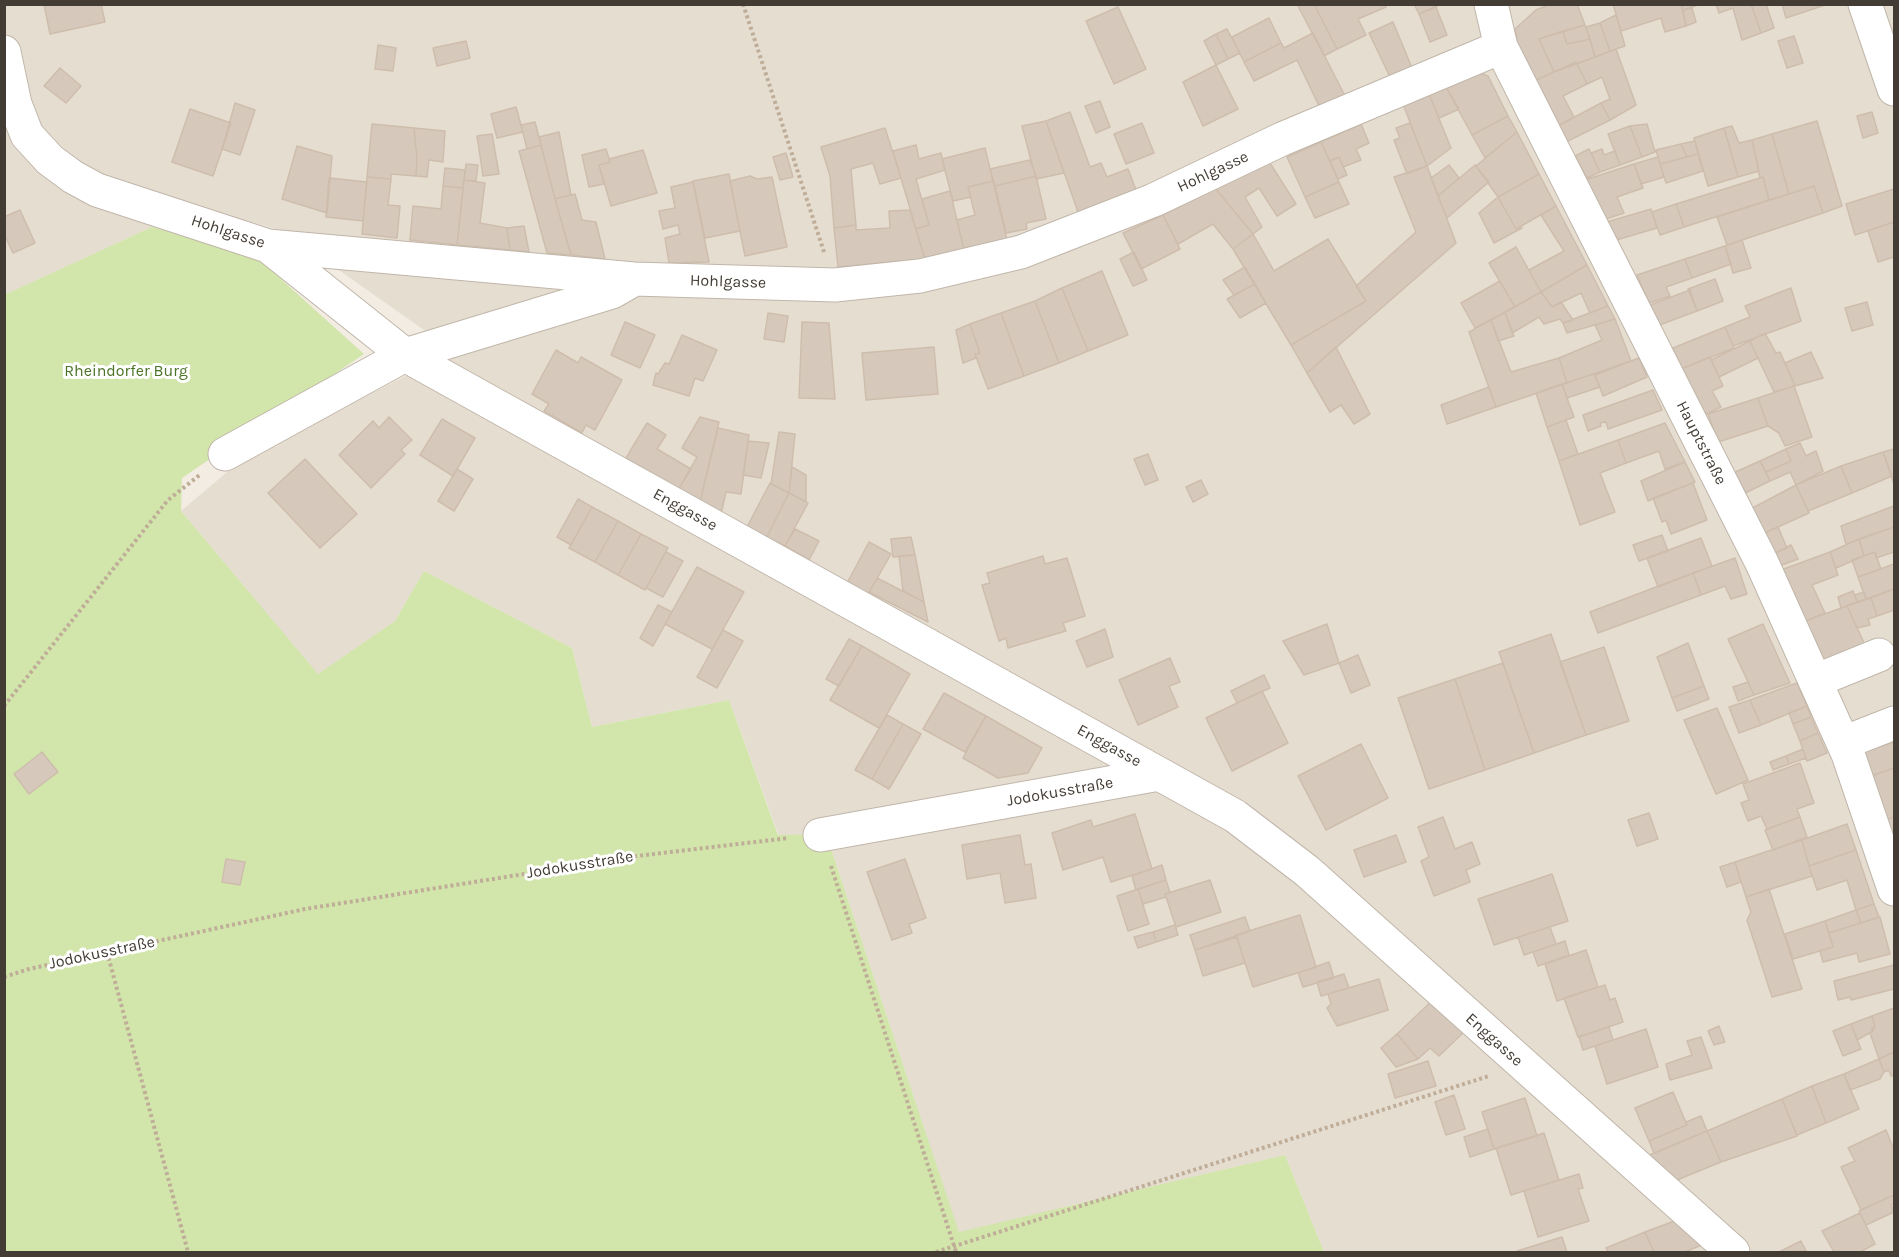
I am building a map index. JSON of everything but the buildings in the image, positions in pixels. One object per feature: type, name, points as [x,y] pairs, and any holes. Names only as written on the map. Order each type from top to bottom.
[{"type":"street","name":"Hauptstraße","points":[[1491,4],[1501,46],[1762,563],[1843,742],[1894,888]]},
{"type":"street","points":[[1865,4],[1894,89]]},
{"type":"street","name":"Hohlgasse","points":[[4,52],[15,105],[27,135],[50,160],[73,177],[97,190],[268,246],[634,279],[835,285],[920,276],[1021,252],[1154,200],[1282,139],[1501,46]]},
{"type":"street","name":"Enggasse","points":[[268,246],[405,355],[1235,816],[1307,871],[1732,1252]]},
{"type":"street","points":[[225,454],[405,355],[612,292],[634,279]]},
{"type":"street","points":[[1815,681],[1879,655]]},
{"type":"street","points":[[1843,742],[1894,723]]},
{"type":"street","name":"Jodokusstraße","points":[[820,835],[1159,774]]},
{"type":"path","points":[[743,4],[835,285]]},
{"type":"path","points":[[4,706],[168,501],[225,454]]},
{"type":"path","points":[[820,835],[956,1252]]},
{"type":"path","name":"Jodokusstraße","points":[[4,977],[305,909],[637,856],[820,835]]},
{"type":"path","points":[[107,952],[188,1252]]},
{"type":"path","points":[[936,1252],[1523,1066]]},
{"type":"shaded area","points":[[4,5],[1894,5],[1894,1252],[1324,1252],[1285,1155],[959,1233],[826,834],[779,836],[729,700],[592,727],[572,648],[424,571],[395,621],[318,675],[181,511],[240,461],[454,351],[283,231],[157,195],[152,227],[5,295]]},
{"type":"green space","name":"Rheindorfer Burg","points":[[152,227],[240,251],[262,262],[364,354],[182,478],[181,511],[318,674],[395,621],[424,571],[572,648],[592,727],[729,700],[778,835],[826,834],[959,1232],[1285,1155],[1324,1252],[5,1252],[4,295]]}]
